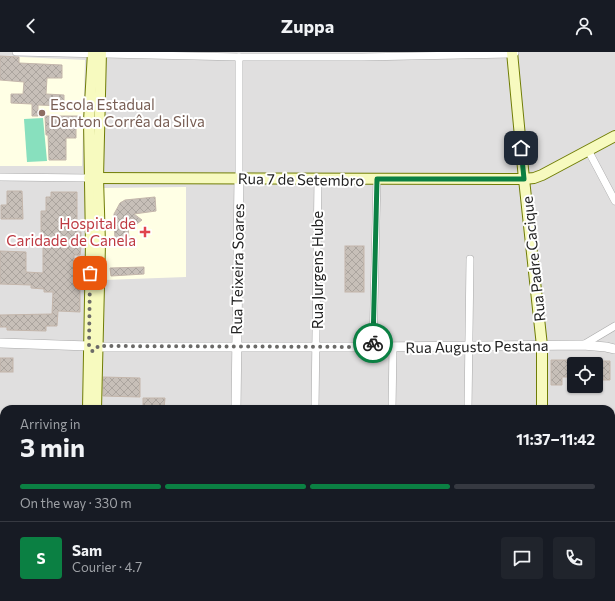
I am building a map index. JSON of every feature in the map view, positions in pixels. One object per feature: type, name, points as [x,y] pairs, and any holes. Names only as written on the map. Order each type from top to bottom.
[{"type":"main road","points":[[96,405],[94,346],[94,121],[97,53]]},
{"type":"main road","name":"Rua Padre Cacique","points":[[514,53],[524,179],[542,346],[542,405]]},
{"type":"main road","name":"Rua 7 de Setembro","points":[[94,178],[524,179],[542,175],[615,136]]},
{"type":"main road","points":[[88,405],[94,346]]},
{"type":"street","points":[[16,52],[155,53],[239,57],[362,57],[514,53]]},
{"type":"street","name":"Rua Teixeira Soares","points":[[236,405],[239,57]]},
{"type":"street","points":[[588,150],[615,201]]},
{"type":"street","name":"Rua 7 de Setembro","points":[[0,177],[94,178]]},
{"type":"street","name":"Rua Jurgens Hube","points":[[315,405],[318,179]]},
{"type":"street","points":[[373,347],[377,179]]},
{"type":"street","points":[[468,405],[470,259]]},
{"type":"street","points":[[583,345],[615,326]]},
{"type":"street","name":"Rua Augusto Pestana","points":[[0,343],[94,346],[236,347],[583,345],[615,349]]},
{"type":"street","points":[[392,405],[393,347]]},
{"type":"shaded area","points":[[0,52],[615,52],[615,405],[0,405]]},
{"type":"shaded area","name":"Escola Estadual Danton Corrêa da Silva","points":[[0,56],[85,60],[82,166],[0,166]]},
{"type":"shaded area","name":"Hospital de Caridade de Canela","points":[[186,187],[186,277],[104,280],[104,188]]},
{"type":"green space","points":[[43,118],[47,161],[27,162],[24,119]]},
{"type":"building","points":[[0,56],[19,57],[19,63],[62,65],[62,78],[47,78],[46,94],[64,95],[64,106],[38,105],[38,116],[32,116],[32,104],[11,103],[11,94],[23,94],[24,82],[0,80]]},
{"type":"building","points":[[45,116],[78,116],[78,123],[76,123],[76,138],[66,138],[66,160],[49,160],[48,135],[46,135]]},
{"type":"building","points":[[7,191],[22,191],[23,219],[1,219],[1,205],[7,205]]},
{"type":"building","points":[[51,192],[77,192],[77,232],[81,232],[81,247],[80,255],[74,255],[74,277],[76,277],[76,280],[80,280],[80,312],[58,311],[57,326],[46,326],[46,331],[7,330],[7,327],[0,327],[0,315],[52,314],[53,292],[44,292],[44,289],[31,288],[31,285],[0,284],[0,251],[26,252],[26,272],[43,273],[41,211],[46,211],[46,197],[51,197]]},
{"type":"building","points":[[155,197],[156,211],[134,214],[142,220],[134,226],[128,221],[129,241],[115,241],[114,214],[120,203],[125,200]]},
{"type":"building","points":[[345,246],[364,246],[364,292],[345,292]]},
{"type":"building","points":[[144,267],[144,274],[111,276],[110,268]]},
{"type":"building","points":[[0,358],[13,358],[13,372],[0,372]]},
{"type":"building","points":[[551,360],[567,360],[567,377],[562,377],[562,385],[551,385]]},
{"type":"building","points":[[603,361],[610,361],[610,380],[603,380]]},
{"type":"building","points":[[103,377],[140,378],[140,397],[103,396]]},
{"type":"building","points":[[143,398],[165,398],[164,405],[143,405]]},
{"type":"way so far","points":[[90,273],[89,346],[92,351],[95,351],[98,346],[373,347],[373,343]]},
{"type":"place","name":"Escola Estadual Danton Corrêa da Silva","points":[[42,113]]},
{"type":"place","name":"Hospital de Caridade de Canela","points":[[145,232]]},
{"type":"route","points":[[373,343],[377,179],[524,179],[521,148]]}]
